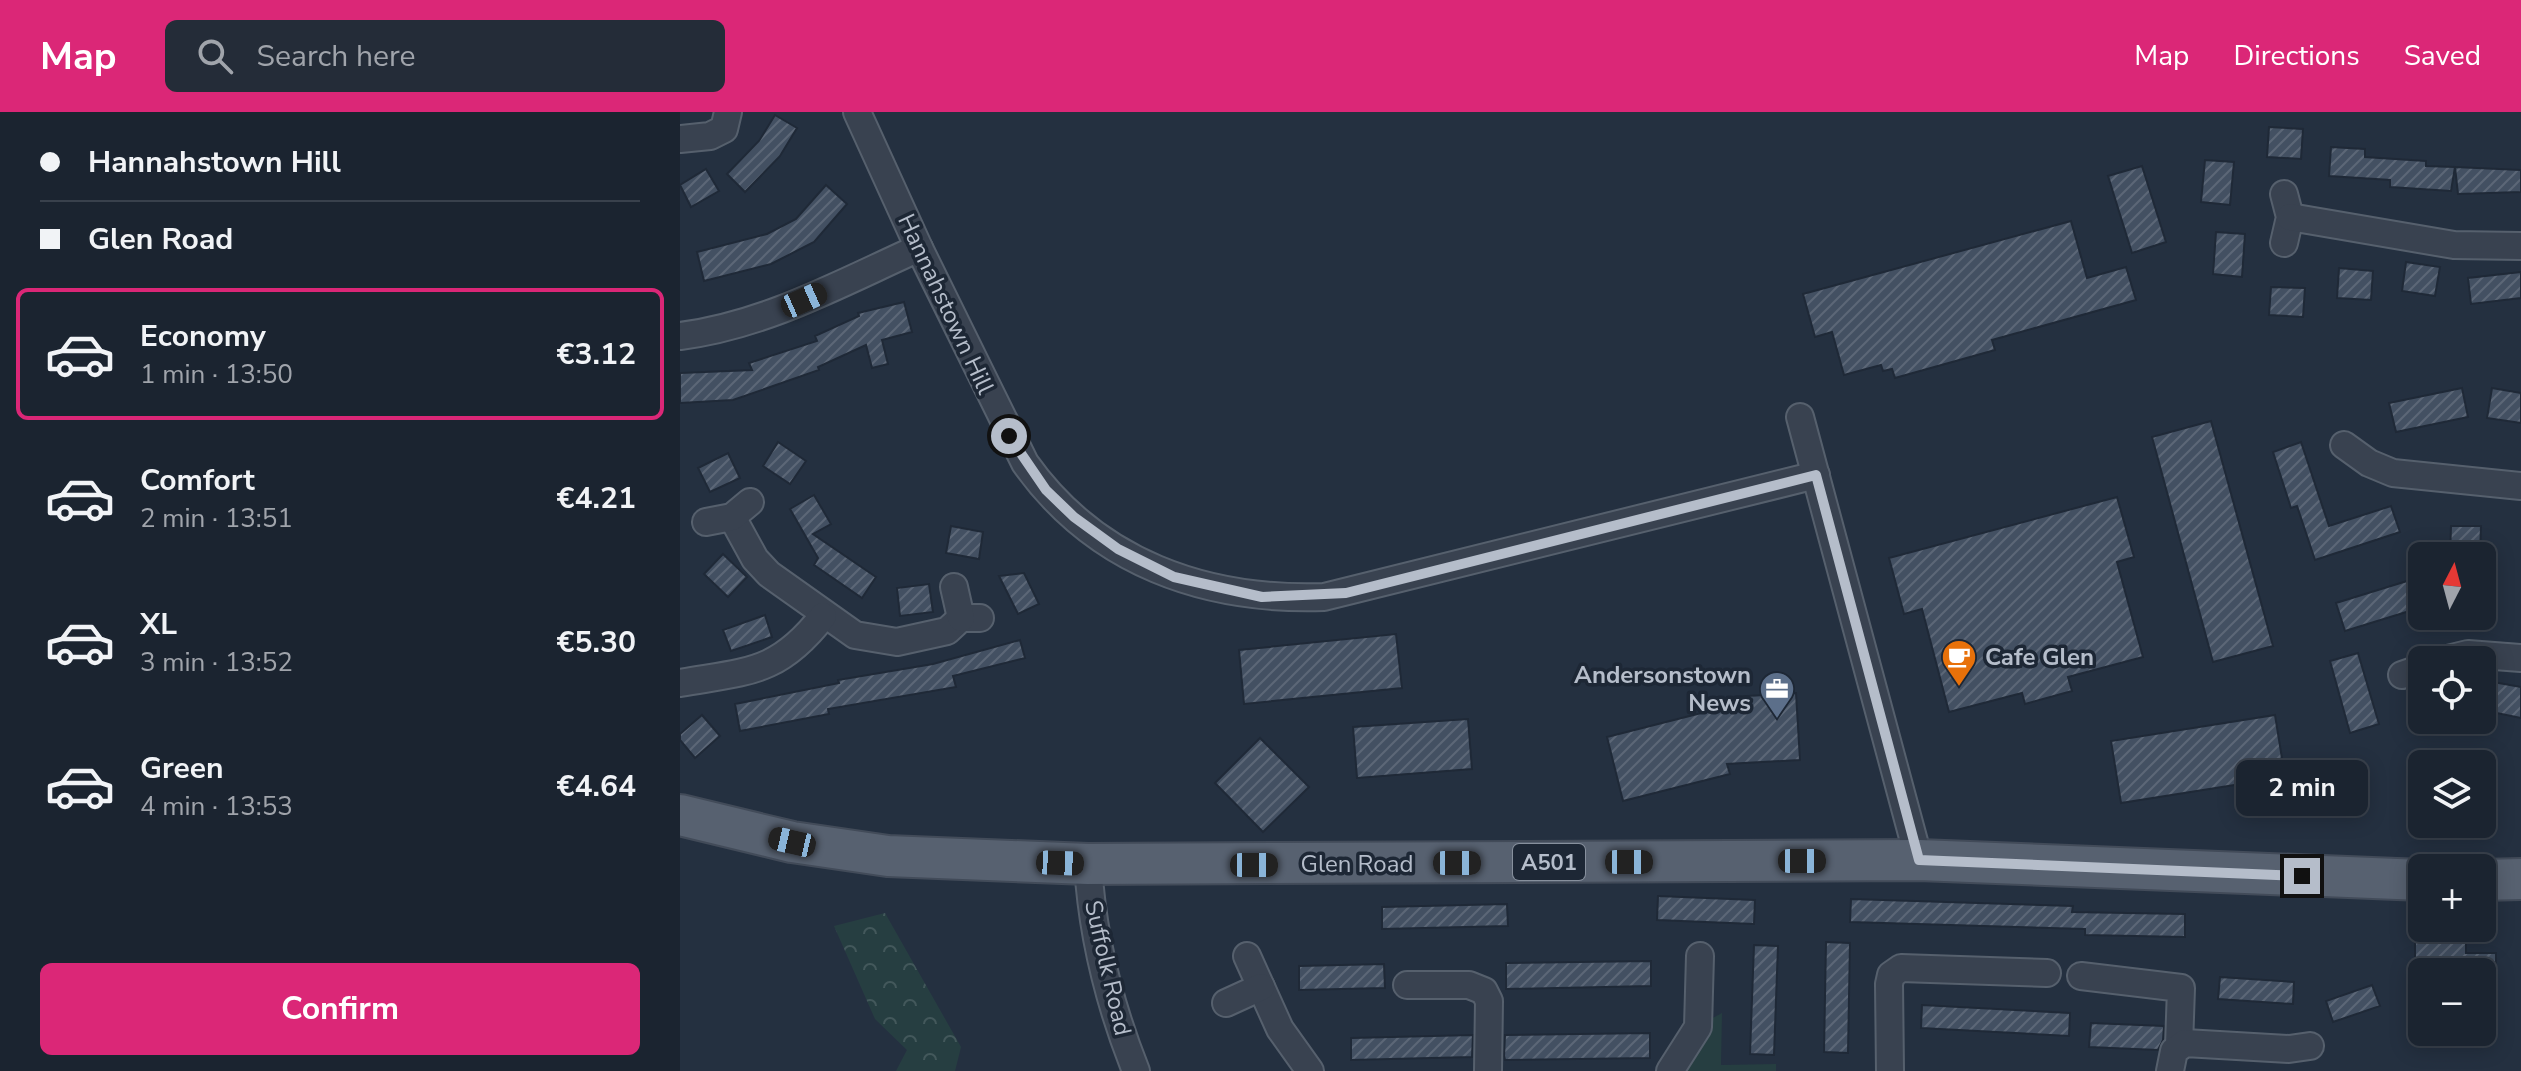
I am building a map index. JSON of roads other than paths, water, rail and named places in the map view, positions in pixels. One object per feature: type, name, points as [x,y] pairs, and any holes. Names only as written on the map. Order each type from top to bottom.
[{"type":"main road","name":"Glen Road","points":[[680,815],[792,842],[888,856],[1088,864],[1919,860],[2408,879]]},
{"type":"main road","points":[[2496,880],[2521,879]]},
{"type":"street","points":[[680,139],[710,136],[724,129],[728,112]]},
{"type":"street","name":"Hannahstown Hill","points":[[857,112],[1009,436],[1034,476],[1074,517],[1142,564],[1204,586],[1262,597],[1346,593],[1816,475]]},
{"type":"street","points":[[2284,243],[2287,206],[2454,245],[2521,246]]},
{"type":"street","points":[[680,336],[739,325],[776,313],[919,248]]},
{"type":"street","points":[[1800,417],[1919,860]]},
{"type":"street","points":[[2344,445],[2369,463],[2393,473],[2521,486]]},
{"type":"street","points":[[729,514],[755,559],[769,574],[823,616],[855,635],[897,642],[947,631],[970,618],[954,587]]},
{"type":"street","points":[[680,683],[767,666],[787,656],[823,616]]},
{"type":"street","points":[[2496,656],[2521,658]]},
{"type":"street","name":"Suffolk Road","points":[[1088,864],[1101,954],[1115,1012],[1136,1071]]},
{"type":"street","points":[[1247,956],[1280,1029],[1310,1071]]},
{"type":"street","points":[[1670,1071],[1698,1027],[1700,956]]},
{"type":"street","points":[[1890,1071],[1889,984],[1891,975],[1901,968],[2047,973]]},
{"type":"street","points":[[2081,976],[2181,988],[2179,1046],[2171,1057],[2170,1071]]},
{"type":"street","points":[[1407,985],[1469,985],[1484,991],[1489,1001],[1488,1071]]},
{"type":"street","points":[[1226,1003],[1261,987]]},
{"type":"street","points":[[2179,1046],[2195,1041],[2289,1049],[2310,1046]]},
{"type":"place","name":"Cafe Glen","points":[[1959,688]]},
{"type":"place","name":"Andersonstown News","points":[[1777,720]]}]
